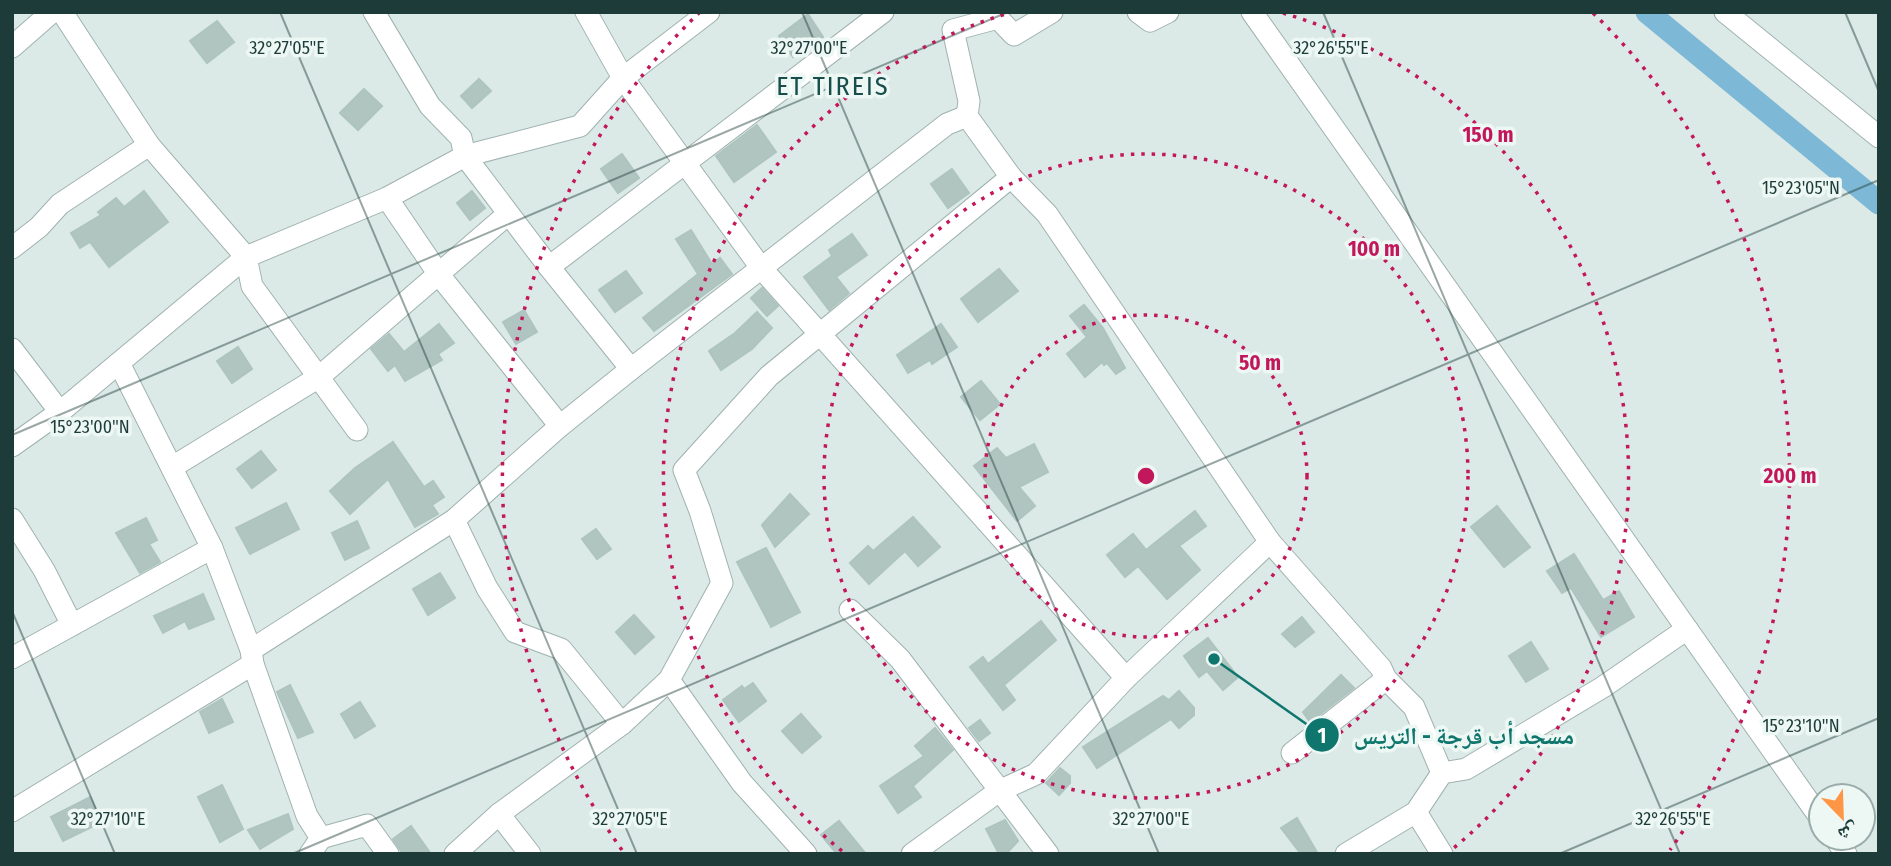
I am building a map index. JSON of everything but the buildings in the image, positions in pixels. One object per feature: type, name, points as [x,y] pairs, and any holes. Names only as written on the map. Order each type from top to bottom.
[{"type":"street","points":[[12,47],[52,12]]},
{"type":"street","points":[[62,12],[149,145],[246,257],[252,286],[358,429]]},
{"type":"street","points":[[374,12],[430,106],[461,138],[465,156],[631,369]]},
{"type":"street","points":[[586,12],[623,78],[762,269],[1126,678]]},
{"type":"street","points":[[12,446],[60,412],[246,257],[387,198],[465,156],[580,126],[623,78],[709,12]]},
{"type":"street","points":[[549,267],[685,166],[883,12]]},
{"type":"street","points":[[1052,12],[1014,35],[995,15],[953,30],[969,101],[967,116],[1011,177],[1047,214],[1270,542],[1381,668],[1386,679],[1414,707],[1442,773]]},
{"type":"street","points":[[1138,12],[1150,21],[1168,12]]},
{"type":"street","points":[[1252,12],[1807,799]]},
{"type":"street","points":[[1725,12],[1879,137]]},
{"type":"street","points":[[12,811],[252,657],[454,520],[560,426],[631,369],[947,124],[967,116]]},
{"type":"street","points":[[12,248],[40,227],[60,204],[149,145]]},
{"type":"street","points":[[455,854],[499,814],[622,724],[669,680],[722,583],[701,511],[684,470],[769,376],[1011,177]]},
{"type":"street","points":[[387,198],[440,276],[560,426]]},
{"type":"street","points":[[174,466],[319,377],[440,276],[508,214]]},
{"type":"street","points":[[12,349],[60,412]]},
{"type":"street","points":[[119,363],[174,466],[212,548],[307,816],[315,846],[368,825],[388,854]]},
{"type":"street","points":[[12,519],[44,570],[72,625]]},
{"type":"street","points":[[454,520],[487,588],[515,632],[561,649],[622,724]]},
{"type":"street","points":[[912,854],[999,792],[1036,774],[1126,678],[1270,542]]},
{"type":"street","points":[[12,659],[212,548]]},
{"type":"street","points":[[850,610],[900,659],[1048,854]]},
{"type":"street","points":[[1346,854],[1416,812],[1442,773],[1466,769],[1602,687],[1687,629]]},
{"type":"street","points":[[1292,752],[1386,679]]},
{"type":"street","points":[[669,680],[742,783],[806,854]]},
{"type":"street","points":[[1416,812],[1442,854]]},
{"type":"street","points":[[499,814],[530,854]]},
{"type":"waterway","points":[[1647,12],[1879,203]]},
{"type":"place","name":"مسجد أب قرجة - التريس","points":[[1214,659]]},
{"type":"district","name":"ET TIREIS","points":[[833,86]]}]
